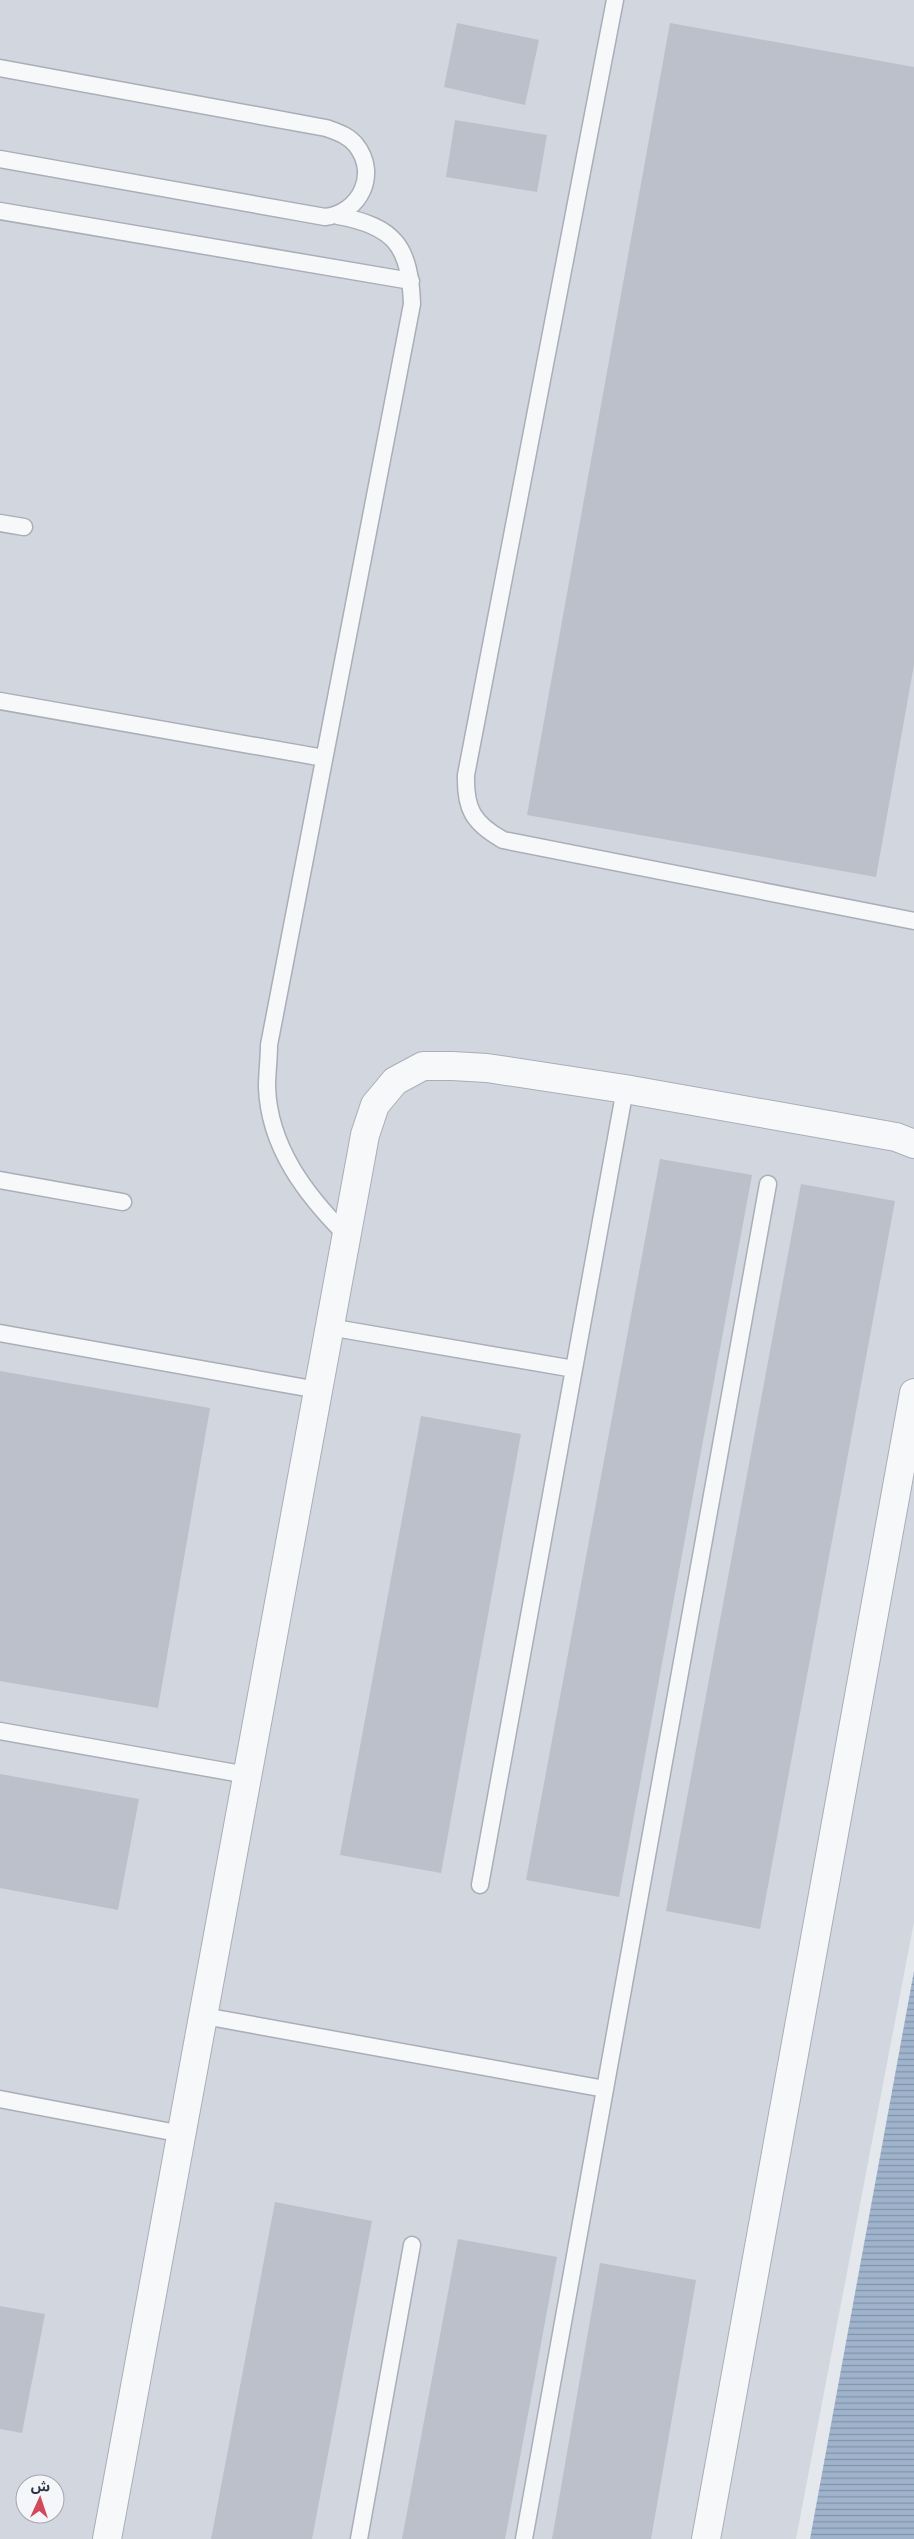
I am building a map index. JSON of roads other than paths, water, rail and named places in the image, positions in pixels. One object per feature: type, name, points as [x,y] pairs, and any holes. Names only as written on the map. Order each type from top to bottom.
[{"type":"street","points":[[107,2539],[364,1135],[375,1105],[395,1081],[423,1066],[487,1068],[624,1089],[896,1137],[914,1144]]},
{"type":"street","points":[[706,2539],[914,1393]]},
{"type":"lane","points":[[615,0],[466,775],[466,795],[472,814],[485,830],[503,840],[914,922]]},
{"type":"lane","points":[[0,68],[342,133],[356,144],[364,159],[367,176],[362,193],[352,207],[338,216]]},
{"type":"lane","points":[[0,159],[311,216],[338,216],[361,220],[386,233],[396,243],[408,262],[412,304],[270,1045],[267,1089],[275,1131],[292,1171],[318,1207],[346,1234]]},
{"type":"lane","points":[[0,211],[411,281]]},
{"type":"lane","points":[[0,523],[24,527]]},
{"type":"lane","points":[[0,701],[324,758]]},
{"type":"lane","points":[[480,1885],[624,1089]]},
{"type":"lane","points":[[0,1180],[123,1202]]},
{"type":"lane","points":[[524,2539],[768,1184]]},
{"type":"lane","points":[[329,1327],[574,1369]]},
{"type":"lane","points":[[0,1333],[318,1390]]},
{"type":"lane","points":[[0,1731],[247,1776]]},
{"type":"lane","points":[[204,2016],[605,2089]]},
{"type":"lane","points":[[0,2099],[182,2134]]},
{"type":"lane","points":[[359,2539],[412,2245]]},
{"type":"water","points":[[914,1971],[914,2539],[810,2539]]}]
